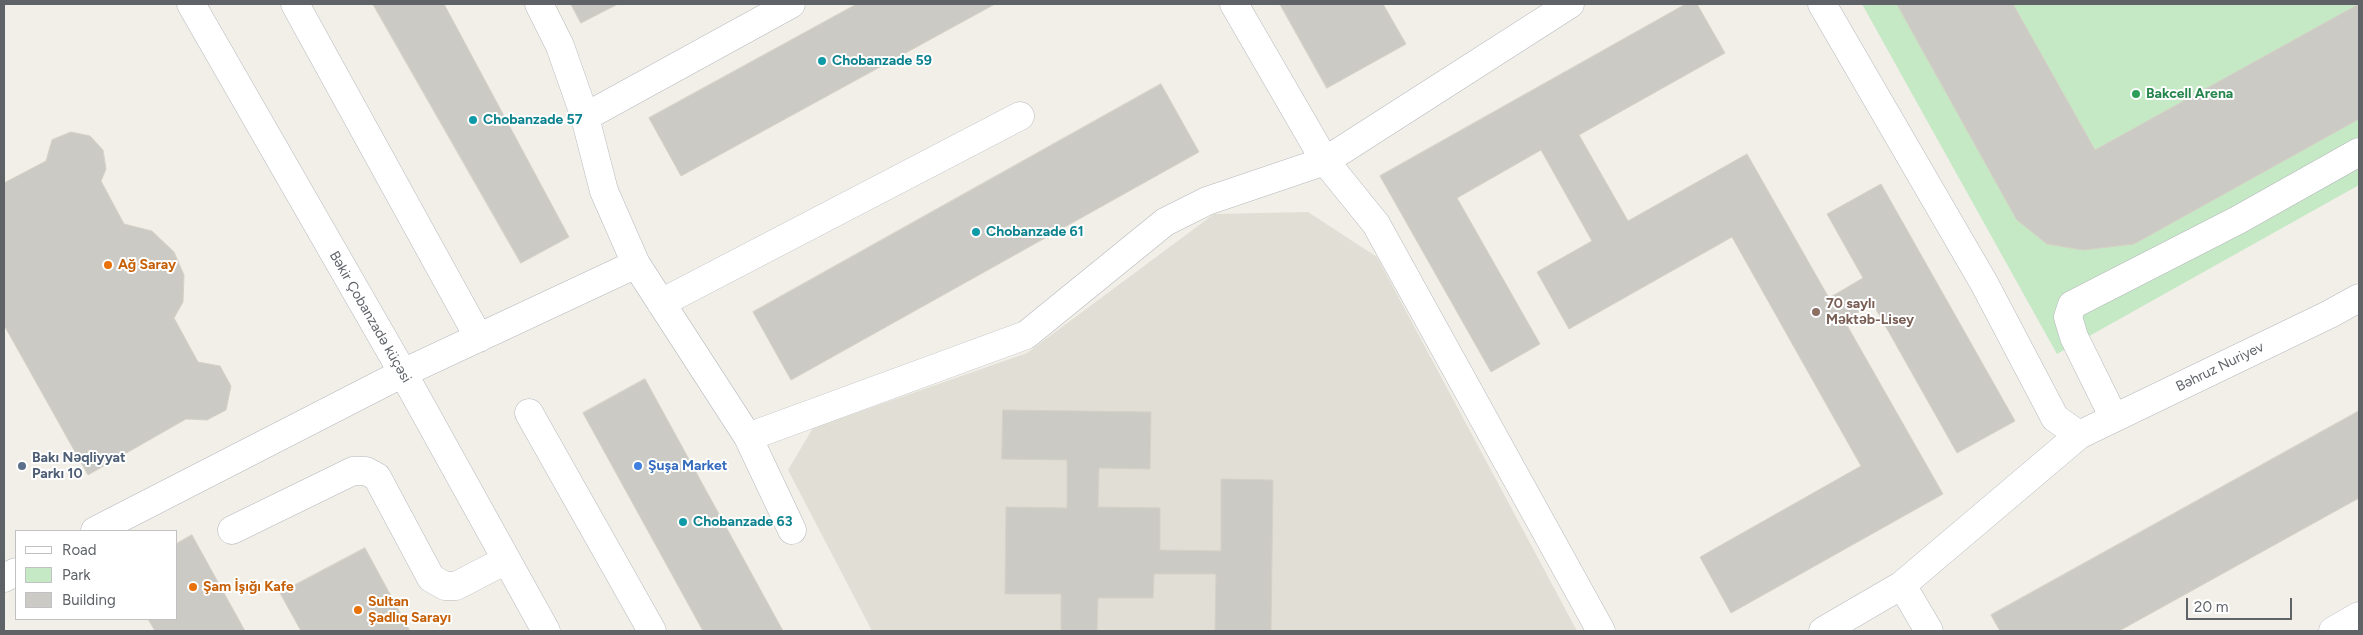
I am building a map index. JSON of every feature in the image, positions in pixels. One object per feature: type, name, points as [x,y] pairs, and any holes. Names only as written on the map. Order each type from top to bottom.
[{"type":"street","name":"Bəkir Çobanzadə küçəsi","points":[[191,4],[402,373],[546,631]]},
{"type":"street","points":[[295,4],[479,338]]},
{"type":"street","points":[[539,4],[560,46],[585,117],[604,191],[636,264],[748,437],[792,530]]},
{"type":"street","points":[[585,117],[792,4]]},
{"type":"street","points":[[1234,4],[1325,160],[1376,224],[1602,631]]},
{"type":"street","points":[[748,437],[1026,335],[1166,222],[1207,201],[1325,160],[1570,4]]},
{"type":"street","points":[[1822,4],[1984,283],[2055,418],[2079,435]]},
{"type":"street","points":[[661,303],[1020,116]]},
{"type":"street","points":[[2114,418],[2074,337],[2068,316],[2072,305],[2238,220],[2359,152]]},
{"type":"street","points":[[97,530],[402,373],[636,264]]},
{"type":"street","name":"Bəhruz Nuriyev","points":[[1826,630],[1902,585],[2079,435],[2330,314],[2359,298]]},
{"type":"street","points":[[529,413],[652,631]]},
{"type":"street","points":[[232,530],[353,471],[366,471],[377,477],[431,578],[444,586],[456,586],[506,560]]},
{"type":"street","points":[[1902,585],[1929,631]]},
{"type":"street","points":[[2333,631],[2359,616]]},
{"type":"shaded area","points":[[1308,212],[1377,257],[1577,631],[872,631],[788,470],[813,428],[1027,353],[1214,214]]},
{"type":"green space","name":"Bakcell Arena","points":[[1862,4],[2359,4],[2359,185],[2057,354]]},
{"type":"building","name":"Chobanzade 57","points":[[373,4],[444,4],[569,237],[521,263]]},
{"type":"building","points":[[571,4],[618,4],[581,23]]},
{"type":"building","name":"Chobanzade 59","points":[[857,4],[995,4],[681,176],[649,118]]},
{"type":"building","points":[[1280,4],[1383,4],[1406,44],[1327,88]]},
{"type":"building","name":"70 saylı Məktəb-Lisey","points":[[1686,4],[1697,4],[1725,53],[1579,135],[1628,221],[1747,154],[1829,298],[1863,278],[1827,214],[1881,184],[2015,421],[1957,453],[1873,304],[1844,320],[1943,494],[1731,613],[1700,557],[1861,466],[1732,237],[1569,329],[1537,272],[1592,241],[1541,150],[1457,198],[1540,344],[1491,372],[1380,176]]},
{"type":"building","points":[[1897,4],[2013,4],[2095,150],[2359,4],[2359,119],[2134,244],[2083,250],[2047,244],[2017,220]]},
{"type":"building","name":"Chobanzade 61","points":[[1161,84],[1199,152],[791,380],[753,312]]},
{"type":"building","points":[[71,132],[90,136],[103,150],[106,169],[101,181],[124,224],[152,231],[174,252],[184,275],[183,302],[174,318],[198,362],[220,366],[231,386],[226,410],[207,420],[186,419],[88,475],[4,325],[4,183],[46,161],[52,140]]},
{"type":"building","name":"Chobanzade 63","points":[[645,379],[783,631],[703,631],[583,413]]},
{"type":"building","points":[[1003,410],[1151,412],[1150,469],[1099,468],[1098,507],[1160,508],[1160,550],[1221,551],[1221,479],[1273,480],[1271,631],[1215,631],[1216,574],[1154,574],[1153,598],[1098,598],[1097,631],[1061,631],[1061,594],[1005,594],[1006,507],[1067,508],[1067,460],[1002,459]]},
{"type":"building","points":[[2359,411],[2359,498],[2119,631],[2000,631],[1991,615]]},
{"type":"building","points":[[192,535],[245,631],[155,631],[149,620],[178,620],[178,543]]},
{"type":"building","points":[[365,548],[410,631],[301,631],[280,593]]},
{"type":"place","name":"Chobanzade 59","points":[[822,61]]},
{"type":"place","name":"Bakcell Arena","points":[[2136,94]]},
{"type":"place","name":"Chobanzade 57","points":[[473,120]]},
{"type":"place","name":"Chobanzade 61","points":[[976,232]]},
{"type":"place","name":"Ağ Saray","points":[[108,265]]},
{"type":"place","name":"70 saylı Məktəb-Lisey","points":[[1816,312]]},
{"type":"place","name":"Bakı Nəqliyyat Parkı 10","points":[[22,466]]},
{"type":"place","name":"Şuşa Market","points":[[638,466]]},
{"type":"place","name":"Chobanzade 63","points":[[683,522]]},
{"type":"place","name":"Şam İşığı Kafe","points":[[193,587]]},
{"type":"place","name":"Sultan Şadlıq Sarayı","points":[[358,610]]}]
